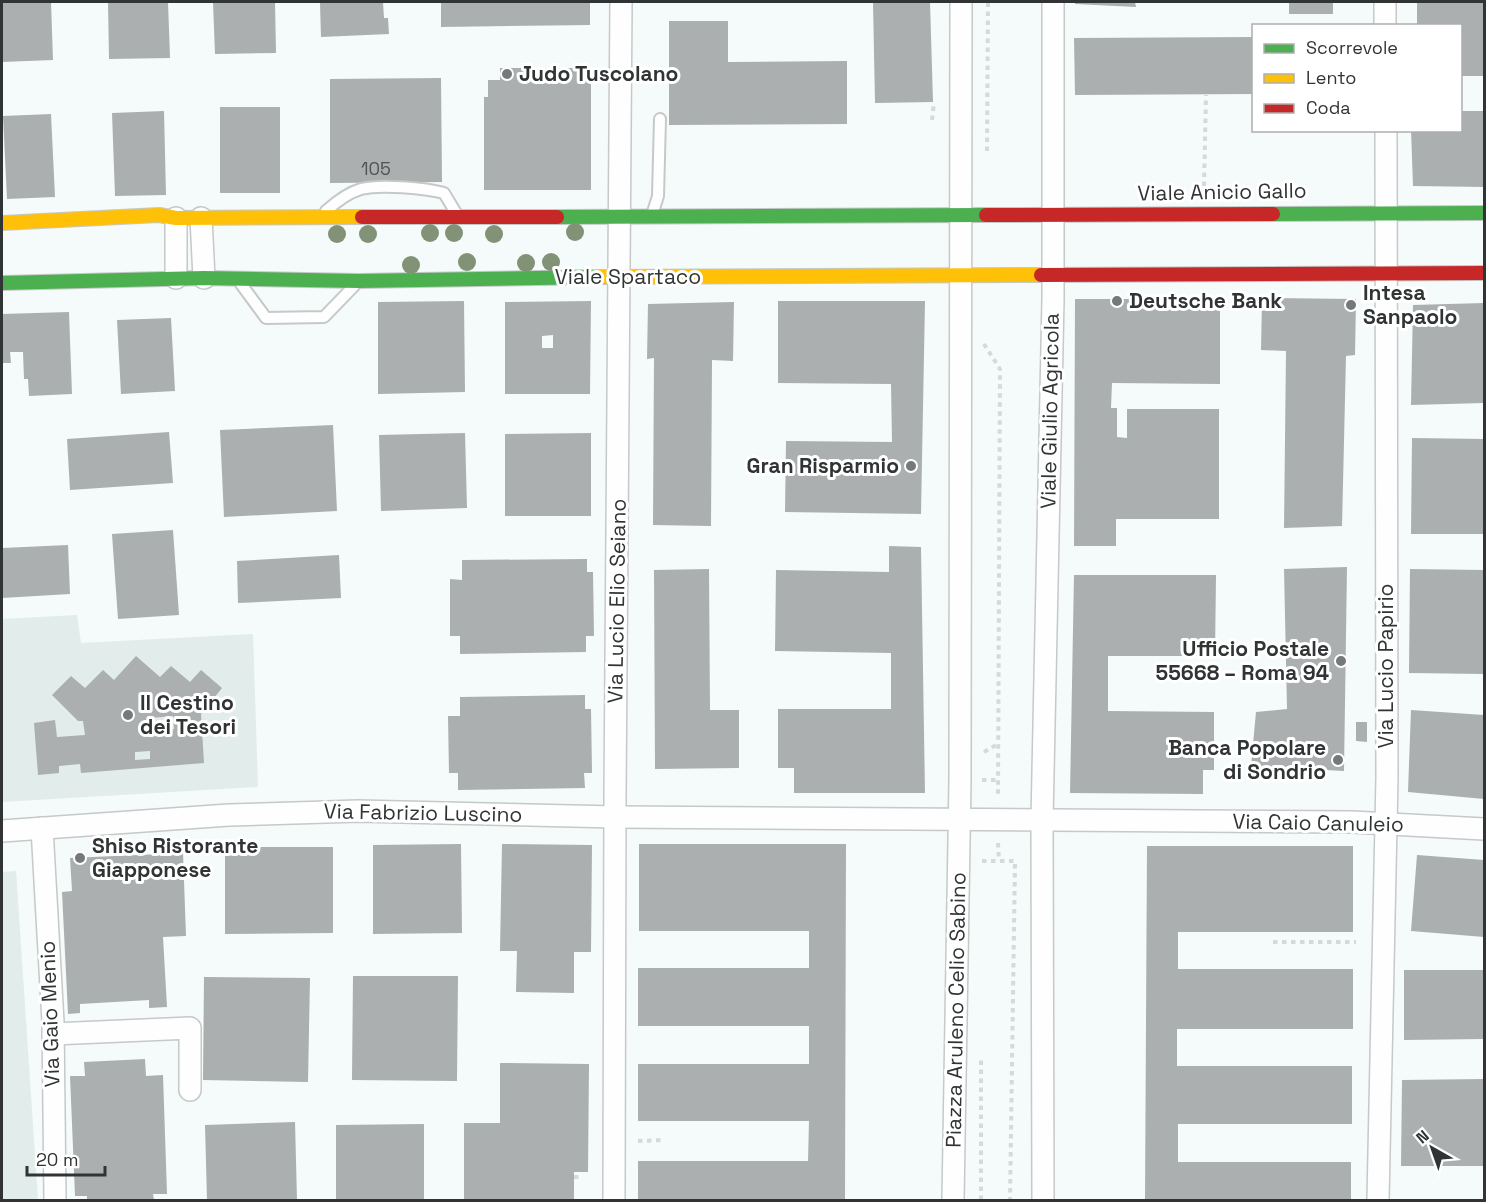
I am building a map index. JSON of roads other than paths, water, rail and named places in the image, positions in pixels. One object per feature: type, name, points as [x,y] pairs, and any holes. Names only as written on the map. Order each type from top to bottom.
[{"type":"street","name":"Via Lucio Elio Seiano","points":[[614,1200],[621,2]]},
{"type":"street","points":[[961,2],[959,819],[1042,820],[1043,1200]]},
{"type":"street","name":"Viale Giulio Agricola","points":[[1042,820],[1053,215],[1053,2]]},
{"type":"street","points":[[1385,2],[1385,24]]},
{"type":"street","name":"Via Lucio Papirio","points":[[1378,1200],[1386,822],[1386,132]]},
{"type":"street","name":"Viale Anicio Gallo","points":[[961,216],[1485,213]]},
{"type":"street","points":[[2,224],[159,215],[176,218],[459,218],[620,215],[961,216]]},
{"type":"street","points":[[176,218],[176,278]]},
{"type":"street","points":[[201,218],[204,278]]},
{"type":"street","points":[[1052,274],[1485,273]]},
{"type":"street","name":"Viale Spartaco","points":[[2,284],[176,278],[358,281],[1052,274]]},
{"type":"street","name":"Via Fabrizio Luscino","points":[[2,831],[284,812],[358,811],[615,817],[959,819]]},
{"type":"street","name":"Piazza Aruleno Celio Sabino","points":[[953,1200],[959,819]]},
{"type":"street","name":"Via Caio Canuleio","points":[[1042,820],[1386,822],[1485,829]]},
{"type":"street","name":"Via Gaio Menio","points":[[42,828],[53,1034],[55,1200]]},
{"type":"street","points":[[53,1034],[190,1028],[190,1090]]},
{"type":"lane","points":[[652,215],[658,196],[660,119]]},
{"type":"lane","points":[[319,217],[340,198],[362,188],[424,188],[444,193],[459,218]]},
{"type":"lane","points":[[237,279],[266,318],[324,317],[358,281]]},
{"type":"place","name":"Judo Tuscolano","points":[[507,74]]},
{"type":"place","name":"Deutsche Bank","points":[[1117,301]]},
{"type":"place","name":"Intesa Sanpaolo","points":[[1351,305]]},
{"type":"place","name":"Gran Risparmio","points":[[911,466]]},
{"type":"place","name":"Ufficio Postale 55668 – Roma 94","points":[[1341,661]]},
{"type":"place","name":"Il Cestino dei Tesori","points":[[128,715]]},
{"type":"place","name":"Banca Popolare di Sondrio","points":[[1338,760]]},
{"type":"place","name":"Shiso Ristorante Giapponese","points":[[80,858]]}]
